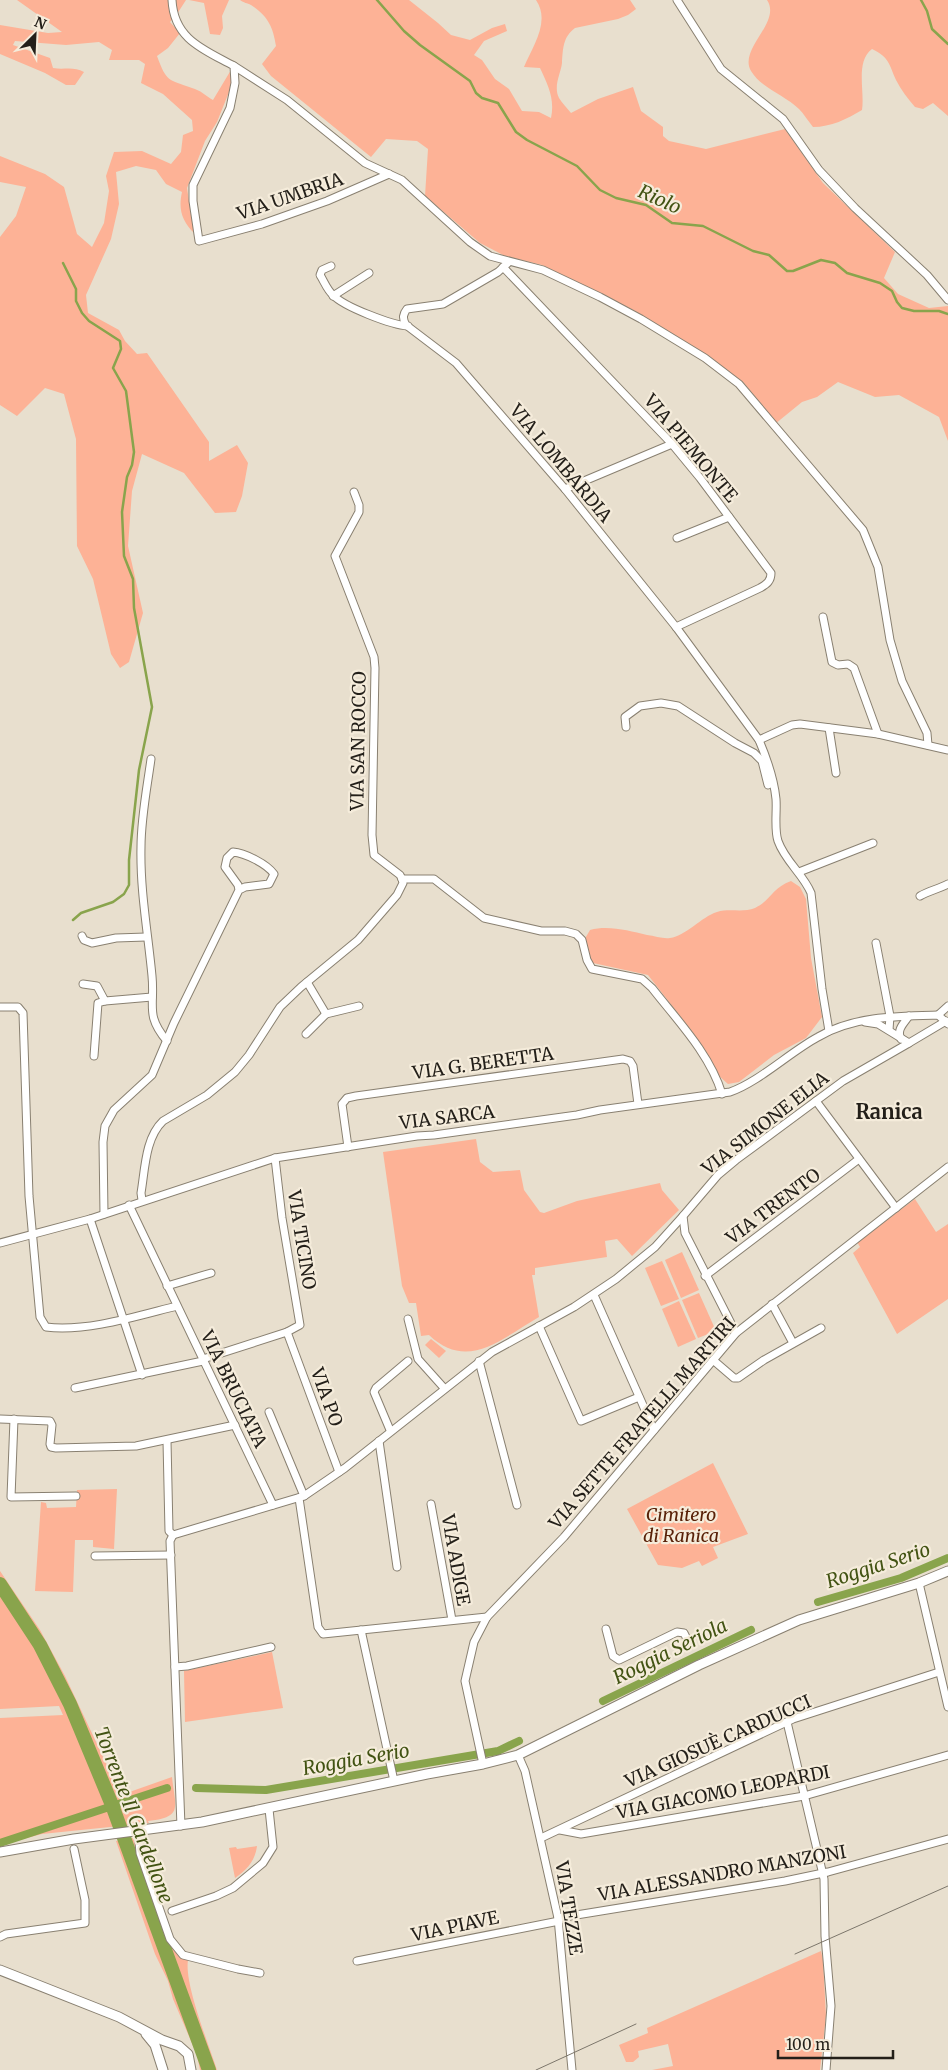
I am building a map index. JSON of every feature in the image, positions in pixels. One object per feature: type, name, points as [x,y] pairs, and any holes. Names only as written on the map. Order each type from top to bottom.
[{"type":"street","points":[[172,0],[172,8],[179,25],[193,44],[234,66],[287,100],[365,163],[402,180],[470,242],[490,256],[506,265],[543,270],[641,319],[705,358],[747,393],[863,530],[878,567],[890,640],[902,681],[927,733],[928,745]]},
{"type":"street","points":[[677,0],[721,69],[783,120],[819,170],[855,208],[927,275],[948,300]]},
{"type":"street","name":"VIA UMBRIA","points":[[234,66],[235,83],[230,108],[193,186],[193,201],[199,241],[280,218],[389,174]]},
{"type":"street","points":[[408,326],[403,314],[407,309],[443,304],[498,272],[506,265]]},
{"type":"street","name":"VIA PIEMONTE","points":[[506,265],[672,444],[771,573],[771,578],[760,588],[676,627]]},
{"type":"street","points":[[331,266],[322,270],[320,275],[333,296],[364,313],[398,326],[408,326]]},
{"type":"street","points":[[333,296],[369,273]]},
{"type":"street","name":"VIA LOMBARDIA","points":[[408,326],[456,363],[565,490],[676,627],[759,740],[768,760],[776,798]]},
{"type":"street","points":[[565,490],[672,444]]},
{"type":"street","name":"VIA SAN ROCCO","points":[[354,492],[359,505],[359,512],[335,556],[374,657],[372,835],[374,855],[400,875],[402,879]]},
{"type":"street","points":[[677,538],[729,517]]},
{"type":"street","points":[[823,617],[832,662],[838,665],[848,664],[854,668],[878,734]]},
{"type":"street","points":[[626,727],[625,717],[640,706],[661,703],[678,706],[754,753],[762,761],[770,792],[776,798],[778,840],[788,859],[806,881],[811,893],[822,989],[829,1031]]},
{"type":"street","points":[[759,740],[792,725],[878,734],[948,750]]},
{"type":"street","points":[[829,728],[836,773]]},
{"type":"street","points":[[151,759],[141,845],[143,903],[152,978],[152,1016],[156,1029],[167,1041]]},
{"type":"street","points":[[799,872],[873,843]]},
{"type":"street","points":[[104,1214],[103,1142],[105,1126],[114,1110],[152,1075],[239,890],[245,887],[268,884],[272,881],[274,874],[258,862],[233,852],[227,858],[225,868],[238,885],[239,890]]},
{"type":"street","points":[[142,1200],[141,1193],[149,1146],[152,1134],[157,1127],[163,1121],[207,1095],[235,1072],[280,1007],[358,940],[397,895],[404,883],[402,879],[434,879],[484,918],[541,931],[565,931],[576,934],[582,940],[587,960],[592,968],[642,979],[652,988],[708,1063],[718,1080],[722,1094]]},
{"type":"street","points":[[920,896],[934,892],[948,884]]},
{"type":"street","points":[[82,936],[84,940],[92,943],[116,938],[146,937]]},
{"type":"street","points":[[876,943],[890,1016],[889,1030]]},
{"type":"street","points":[[307,982],[326,1014]]},
{"type":"street","points":[[83,984],[97,986],[105,1001]]},
{"type":"street","points":[[94,1056],[98,1003],[152,997]]},
{"type":"street","points":[[306,1034],[326,1014],[359,1006]]},
{"type":"street","points":[[947,1023],[938,1014],[948,1006]]},
{"type":"street","points":[[0,1007],[18,1007],[23,1013],[25,1029],[25,1116],[31,1236],[40,1317],[46,1327],[64,1329],[123,1319],[176,1306]]},
{"type":"street","name":"VIA SARCA","points":[[0,1243],[90,1219],[142,1200],[275,1158],[417,1136],[567,1117],[638,1104],[722,1094],[745,1085],[829,1031],[859,1021],[890,1016],[938,1014]]},
{"type":"street","points":[[905,1042],[899,1034],[900,1029],[909,1016]]},
{"type":"street","points":[[859,1021],[878,1024],[905,1042]]},
{"type":"street","name":"VIA SIMONE ELIA","points":[[655,1248],[714,1180],[736,1160],[843,1081],[905,1042],[947,1023]]},
{"type":"street","name":"VIA G. BERETTA","points":[[348,1147],[342,1104],[347,1098],[356,1096],[623,1059],[630,1061],[633,1066],[638,1104]]},
{"type":"street","points":[[816,1101],[896,1208]]},
{"type":"street","name":"VIA TICINO","points":[[275,1158],[282,1218],[300,1325],[287,1332]]},
{"type":"street","name":"VIA TRENTO","points":[[705,1276],[859,1159]]},
{"type":"street","name":"VIA SETTE FRATELLI MARTIRI","points":[[482,1756],[465,1681],[474,1642],[487,1617],[564,1537],[736,1333],[948,1167]]},
{"type":"street","name":"VIA BRUCIATA","points":[[130,1205],[176,1306],[273,1505]]},
{"type":"street","points":[[683,1216],[685,1234],[736,1333]]},
{"type":"street","points":[[90,1219],[142,1375]]},
{"type":"street","points":[[181,1826],[170,1541],[173,1535],[301,1497],[339,1472],[390,1430],[503,1344],[594,1295],[676,1232],[685,1234]]},
{"type":"street","points":[[167,1286],[211,1273]]},
{"type":"street","points":[[594,1295],[654,1430]]},
{"type":"street","points":[[772,1304],[793,1344]]},
{"type":"street","points":[[408,1319],[418,1359],[444,1388]]},
{"type":"street","points":[[539,1326],[582,1421],[639,1397]]},
{"type":"street","points":[[713,1360],[734,1378],[738,1378],[764,1360],[821,1328]]},
{"type":"street","points":[[75,1388],[142,1375],[203,1360],[287,1332]]},
{"type":"street","name":"VIA PO","points":[[287,1332],[339,1472]]},
{"type":"street","points":[[390,1430],[374,1392],[376,1388],[408,1361]]},
{"type":"street","points":[[479,1361],[517,1505]]},
{"type":"street","points":[[270,1412],[301,1497],[318,1627],[323,1634],[487,1617]]},
{"type":"street","points":[[0,1419],[50,1421],[52,1425],[50,1444],[51,1447],[56,1448],[136,1446],[235,1425]]},
{"type":"street","points":[[14,1419],[11,1497],[76,1496]]},
{"type":"street","points":[[167,1440],[168,1530],[173,1535]]},
{"type":"street","points":[[379,1441],[397,1567]]},
{"type":"street","name":"VIA ADIGE","points":[[431,1504],[452,1620]]},
{"type":"street","points":[[95,1556],[171,1555]]},
{"type":"street","points":[[0,1852],[134,1831],[181,1826],[269,1809],[394,1781],[482,1756],[518,1755],[697,1662],[799,1620],[918,1583],[948,1571]]},
{"type":"street","points":[[918,1583],[948,1707]]},
{"type":"street","points":[[606,1629],[613,1656],[619,1660],[677,1632],[684,1633],[690,1645]]},
{"type":"street","points":[[361,1630],[394,1781]]},
{"type":"street","points":[[175,1667],[271,1647]]},
{"type":"street","name":"VIA GIOSUÈ CARDUCCI","points":[[541,1838],[787,1722],[939,1672]]},
{"type":"street","points":[[787,1722],[822,1873],[831,2006],[826,2070]]},
{"type":"street","name":"VIA TEZZE","points":[[518,1755],[525,1770],[559,1919],[572,2070]]},
{"type":"street","name":"VIA GIACOMO LEOPARDI","points":[[560,1830],[581,1834],[804,1796],[948,1755]]},
{"type":"street","points":[[172,1911],[233,1888],[263,1863],[273,1848],[269,1809]]},
{"type":"street","points":[[134,1831],[170,1939],[183,1955],[260,1973]]},
{"type":"street","name":"VIA ALESSANDRO MANZONI","points":[[559,1919],[822,1873],[948,1840]]},
{"type":"street","points":[[0,1938],[6,1934],[85,1923],[85,1900],[74,1849]]},
{"type":"street","name":"VIA PIAVE","points":[[357,1961],[559,1919]]},
{"type":"street","points":[[0,1970],[119,2017],[184,2049],[188,2054],[189,2068]]},
{"type":"street","points":[[141,2029],[151,2038],[158,2050],[162,2067]]},
{"type":"street","points":[[162,2067],[165,2049],[177,2046]]},
{"type":"green space","points":[[17,0],[186,0],[170,22],[180,33],[168,48],[157,56],[166,76],[173,81],[198,90],[213,100],[231,70],[231,87],[217,122],[205,141],[187,188],[194,233],[186,224],[182,214],[180,204],[182,192],[166,184],[156,170],[136,166],[116,172],[119,204],[111,239],[86,295],[88,313],[119,330],[125,341],[137,354],[147,353],[209,442],[209,461],[237,445],[248,463],[242,496],[236,512],[215,513],[184,473],[142,454],[132,491],[128,546],[143,613],[129,662],[120,668],[111,654],[93,579],[77,546],[76,439],[64,394],[45,388],[17,416],[0,405],[0,237],[16,216],[26,187],[0,182],[0,156],[45,174],[64,187],[77,234],[92,247],[104,223],[109,191],[106,176],[114,152],[142,151],[171,164],[181,152],[183,135],[193,131],[192,120],[163,94],[141,83],[145,64],[139,60],[109,60],[112,50],[99,42],[66,45],[15,41],[13,45],[50,58],[53,68],[73,69],[84,72],[75,85],[66,85],[45,73],[0,54],[0,25],[48,33],[62,32]]},
{"type":"green space","points":[[189,0],[229,0],[222,16],[223,28],[220,35],[210,34],[204,3]]},
{"type":"green space","points":[[240,0],[409,0],[451,35],[470,40],[492,28],[505,24],[507,31],[484,41],[474,55],[482,60],[495,79],[509,89],[522,111],[539,112],[551,118],[551,98],[540,68],[524,67],[541,26],[542,17],[536,0],[630,0],[636,9],[628,15],[618,19],[575,28],[568,35],[564,43],[557,84],[557,93],[560,100],[571,113],[598,99],[633,87],[641,111],[663,127],[663,136],[669,141],[706,149],[785,129],[823,183],[895,252],[884,278],[898,294],[929,308],[948,306],[948,441],[939,417],[899,395],[875,397],[838,382],[817,397],[802,402],[775,424],[768,412],[743,382],[689,344],[635,311],[542,265],[505,256],[480,243],[425,196],[428,149],[417,141],[386,139],[371,157],[271,76],[262,64],[276,46],[269,22],[262,13]]},
{"type":"green space","points":[[767,0],[948,0],[948,116],[933,103],[923,109],[915,107],[900,87],[888,62],[882,55],[872,49],[864,61],[862,69],[862,110],[839,122],[813,127],[799,109],[767,87],[751,71],[749,63],[750,54],[769,17],[770,8]]},
{"type":"green space","points":[[791,881],[800,887],[806,899],[811,958],[822,1017],[806,1038],[774,1055],[739,1082],[728,1084],[718,1075],[694,1034],[648,975],[593,963],[588,959],[583,942],[590,930],[612,928],[662,938],[676,937],[711,914],[726,910],[755,908],[779,887]]},
{"type":"green space","points":[[476,1139],[480,1162],[493,1172],[520,1170],[524,1190],[540,1212],[544,1213],[577,1201],[660,1183],[662,1190],[679,1210],[632,1256],[617,1239],[605,1241],[607,1257],[535,1268],[535,1275],[532,1275],[539,1317],[485,1348],[457,1351],[443,1346],[429,1335],[421,1336],[416,1303],[409,1303],[402,1286],[383,1152]]},
{"type":"green space","points":[[915,1199],[936,1232],[948,1224],[948,1299],[897,1334],[853,1253],[860,1247],[857,1242]]},
{"type":"green space","points":[[682,1252],[699,1290],[681,1298],[665,1260]]},
{"type":"green space","points":[[662,1261],[679,1299],[661,1306],[645,1268]]},
{"type":"green space","points":[[699,1293],[716,1331],[698,1338],[682,1300]]},
{"type":"green space","points":[[679,1301],[696,1339],[678,1347],[662,1309]]},
{"type":"green space","points":[[431,1339],[446,1351],[439,1358],[425,1345]]},
{"type":"green space","name":"Cimitero di Ranica","points":[[713,1463],[748,1534],[713,1547],[718,1558],[702,1566],[699,1561],[682,1568],[658,1565],[627,1509]]},
{"type":"green space","points":[[117,1489],[114,1549],[93,1547],[93,1540],[75,1540],[73,1592],[35,1591],[41,1502],[46,1503],[47,1508],[76,1507],[77,1490]]},
{"type":"green space","points":[[0,1571],[40,1630],[65,1676],[121,1795],[172,1777],[175,1809],[167,1817],[148,1821],[149,1823],[42,1834],[0,1845],[0,1718],[63,1715],[59,1706],[0,1709]]},
{"type":"green space","points":[[272,1652],[283,1708],[185,1722],[184,1671]]},
{"type":"green space","points":[[133,1838],[172,1944],[188,1960],[193,1999],[217,2070],[200,2070],[197,2055],[173,1999],[168,1981],[155,1954],[116,1841]]},
{"type":"green space","points":[[257,1846],[250,1865],[235,1878],[229,1848],[236,1847],[237,1849]]},
{"type":"green space","points":[[821,1951],[826,2016],[820,2070],[652,2070],[673,2066],[668,2044],[638,2051],[639,2057],[633,2062],[626,2062],[619,2045],[648,2033],[647,2028]]},
{"type":"waterway","name":"Riolo","points":[[377,0],[404,31],[420,45],[470,81],[476,93],[482,98],[498,103],[516,132],[527,140],[577,166],[600,190],[616,198],[646,205],[672,223],[703,226],[753,251],[769,255],[787,271],[793,271],[821,260],[835,263],[847,273],[880,283],[892,291],[902,308],[914,311],[939,311],[948,314]]},
{"type":"waterway","name":"Riolo","points":[[921,0],[927,11],[932,29],[948,44]]},
{"type":"waterway","points":[[63,263],[76,289],[76,301],[82,313],[89,321],[120,341],[121,349],[113,368],[126,391],[134,452],[132,465],[127,477],[122,512],[124,556],[133,579],[134,608],[152,707],[139,770],[129,860],[129,885],[124,894],[113,902],[81,913],[73,920]]},
{"type":"waterway","name":"Roggia Serio","points":[[818,1602],[901,1578],[948,1558]]},
{"type":"waterway","name":"Torrente Il Gardellone","points":[[0,1584],[40,1645],[70,1704],[112,1805],[209,2070]]},
{"type":"waterway","name":"Roggia Seriola","points":[[603,1701],[751,1630]]},
{"type":"waterway","name":"Roggia Serio","points":[[196,1788],[266,1790],[498,1751],[519,1741]]},
{"type":"waterway","name":"Roggia Serio","points":[[0,1843],[167,1788]]},
{"type":"tram line","points":[[795,1954],[948,1886]]},
{"type":"tram line","points":[[536,2070],[636,2024]]},
{"type":"district","name":"Ranica","points":[[889,1111]]}]
